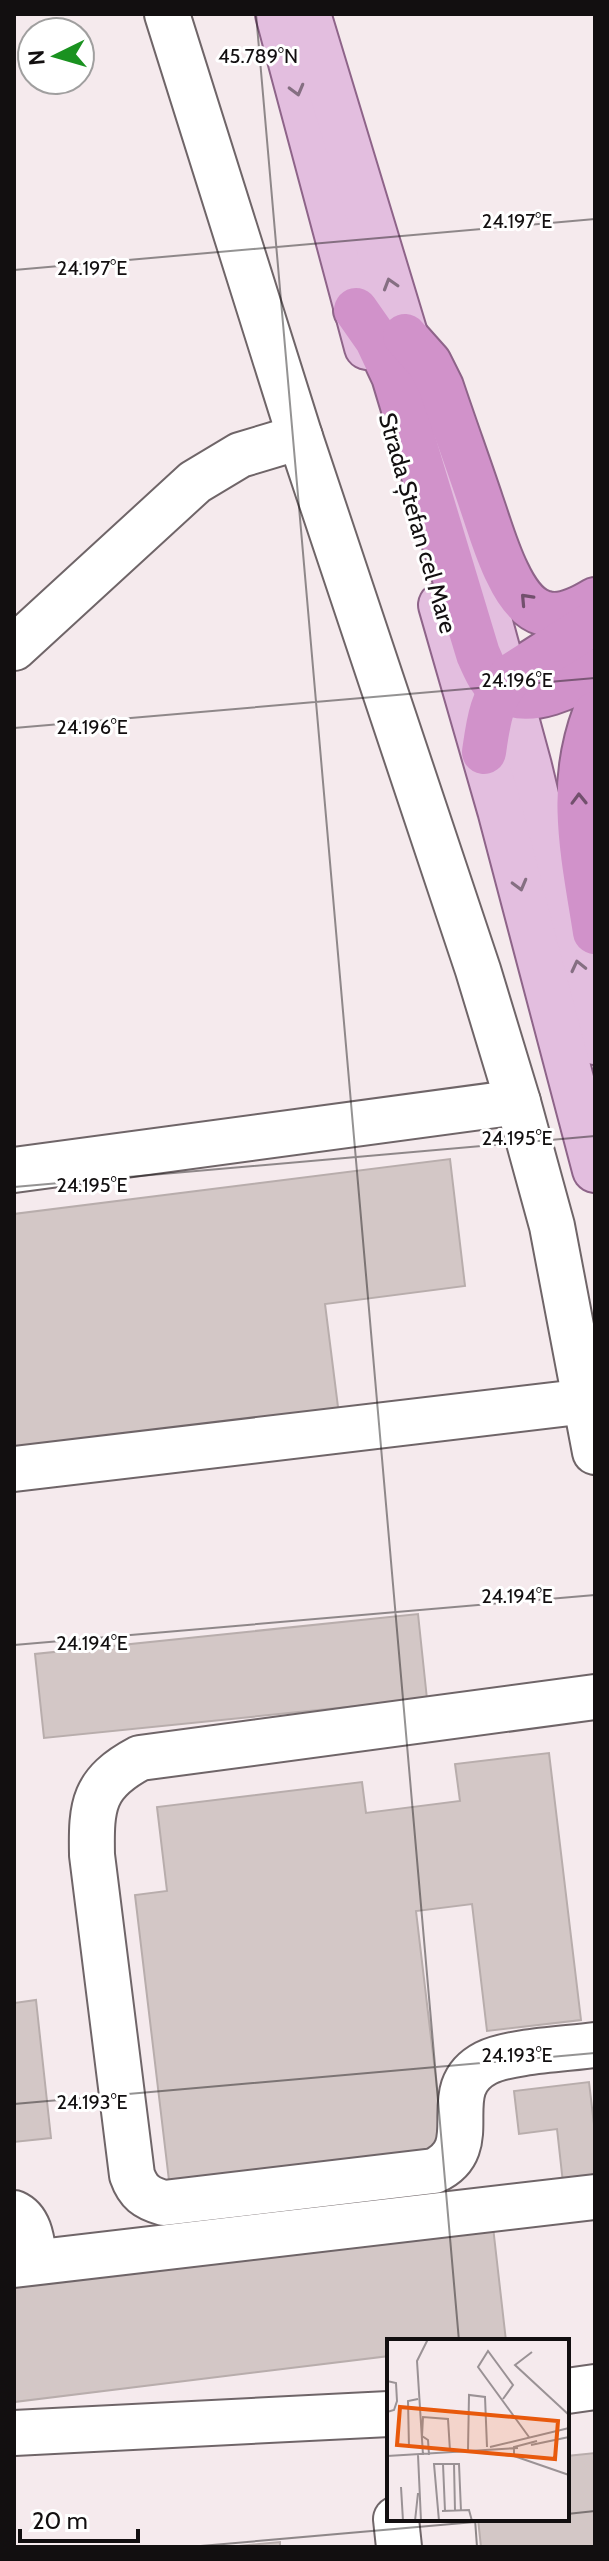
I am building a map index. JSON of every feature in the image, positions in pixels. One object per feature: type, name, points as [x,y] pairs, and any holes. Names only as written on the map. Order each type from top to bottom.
[{"type":"highway","points":[[356,310],[377,340],[394,376],[486,672],[520,696],[558,690],[595,671]]},
{"type":"highway","points":[[405,336],[429,363],[441,387],[495,543],[520,595],[531,607],[544,614],[557,615],[577,610],[595,600]]},
{"type":"highway","points":[[484,752],[491,711],[512,675],[595,622]]},
{"type":"highway","points":[[595,714],[585,741],[578,792],[595,932]]},
{"type":"main road","name":"Strada Ștefan cel Mare","points":[[278,14],[356,310],[484,752],[595,1170]]},
{"type":"main road","name":"Strada Ștefan cel Mare","points":[[308,14],[468,542],[557,879],[595,1042]]},
{"type":"lane","points":[[167,14],[300,437],[478,970],[518,1102],[552,1226],[595,1452]]},
{"type":"lane","points":[[14,648],[195,482],[240,455],[300,437]]},
{"type":"lane","points":[[14,1170],[518,1102]]},
{"type":"lane","points":[[14,1469],[587,1401]]},
{"type":"lane","points":[[595,1697],[140,1758],[120,1769],[101,1789],[92,1815],[92,1855],[132,2175],[137,2190],[148,2198],[164,2203],[434,2171],[449,2164],[457,2152],[462,2091],[470,2077],[485,2064],[510,2056],[595,2045]]},
{"type":"lane","points":[[14,2213],[21,2216],[31,2234],[24,2264],[595,2197]]},
{"type":"lane","points":[[569,2391],[595,2387]]},
{"type":"lane","points":[[14,2433],[387,2414]]},
{"type":"lane","points":[[396,2521],[399,2547]]},
{"type":"building","points":[[450,1159],[465,1286],[325,1304],[339,1415],[14,1456],[14,1214]]},
{"type":"building","points":[[418,1614],[427,1699],[44,1738],[35,1654]]},
{"type":"building","points":[[549,1753],[581,2020],[487,2031],[472,1904],[416,1911],[445,2156],[170,2189],[135,1895],[167,1891],[157,1807],[362,1782],[366,1813],[460,1801],[455,1764]]},
{"type":"building","points":[[36,2000],[51,2138],[14,2142],[14,2003]]},
{"type":"building","points":[[589,2082],[595,2133],[595,2179],[563,2183],[557,2129],[519,2134],[514,2091]]},
{"type":"building","points":[[492,2218],[506,2339],[387,2339],[387,2356],[14,2402],[14,2275]]},
{"type":"building","points":[[595,2453],[595,2547],[481,2547],[478,2521],[569,2521],[569,2456]]},
{"type":"building","points":[[280,2542],[280,2547],[229,2547]]}]
